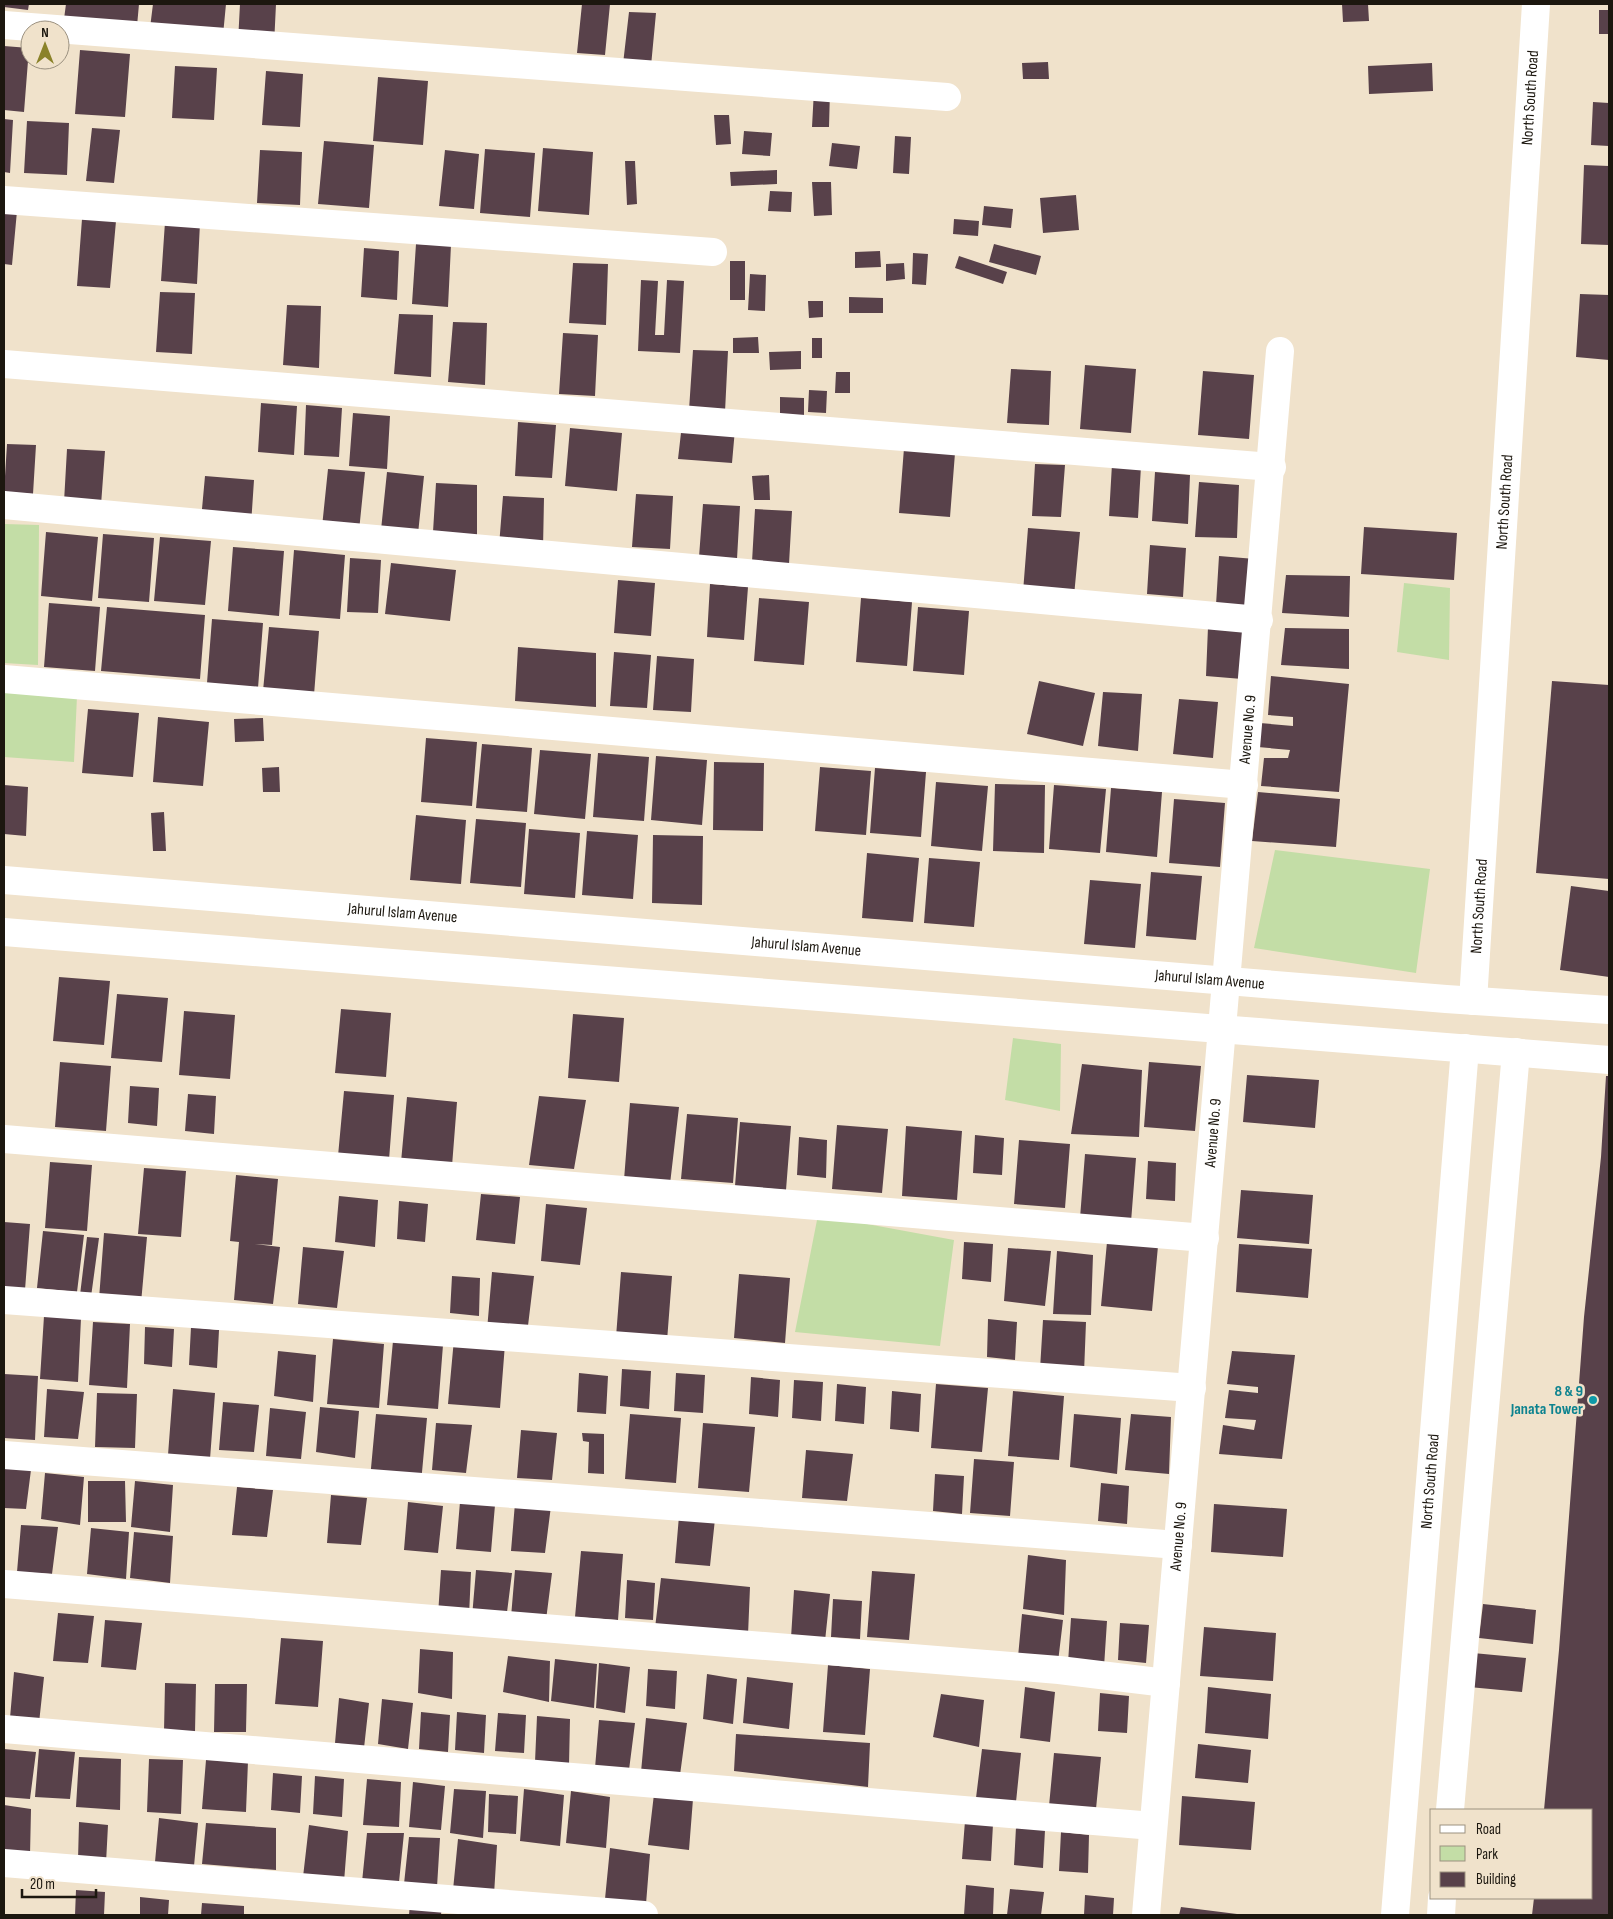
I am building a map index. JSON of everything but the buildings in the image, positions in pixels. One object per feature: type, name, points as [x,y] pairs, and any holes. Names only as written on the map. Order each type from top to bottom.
[{"type":"street","name":"North South Road","points":[[1473,1001],[1536,4]]},
{"type":"street","points":[[4,26],[947,97]]},
{"type":"street","points":[[4,200],[713,252]]},
{"type":"street","name":"Avenue No. 9","points":[[1146,1915],[1259,620],[1280,352]]},
{"type":"street","points":[[4,364],[1272,467]]},
{"type":"street","points":[[4,505],[1259,620]]},
{"type":"street","points":[[4,679],[1244,785]]},
{"type":"street","name":"Jahurul Islam Avenue","points":[[4,880],[1473,1001],[1609,1010]]},
{"type":"street","points":[[4,932],[667,984],[1223,1031],[1609,1060]]},
{"type":"street","name":"North South Road","points":[[1395,1915],[1466,1048]]},
{"type":"street","points":[[1450,1809],[1516,1052]]},
{"type":"street","points":[[4,1139],[1205,1238]]},
{"type":"street","points":[[4,1300],[1192,1388]]},
{"type":"street","points":[[4,1455],[1178,1545]]},
{"type":"street","points":[[4,1584],[1059,1670],[1166,1683]]},
{"type":"street","points":[[4,1730],[1154,1826]]},
{"type":"street","points":[[4,1863],[644,1915]]},
{"type":"street","points":[[1441,1915],[1442,1899]]},
{"type":"green space","points":[[4,524],[39,525],[38,665],[4,663]]},
{"type":"green space","points":[[1404,583],[1450,588],[1449,660],[1397,652]]},
{"type":"green space","points":[[4,690],[77,696],[74,762],[4,757]]},
{"type":"green space","points":[[1275,850],[1430,869],[1416,973],[1254,948]]},
{"type":"green space","points":[[1013,1038],[1061,1044],[1060,1111],[1005,1100]]},
{"type":"green space","points":[[818,1215],[954,1240],[940,1346],[795,1332]]},
{"type":"place","name":"8 & 9 Janata Tower","points":[[1593,1400]]}]
